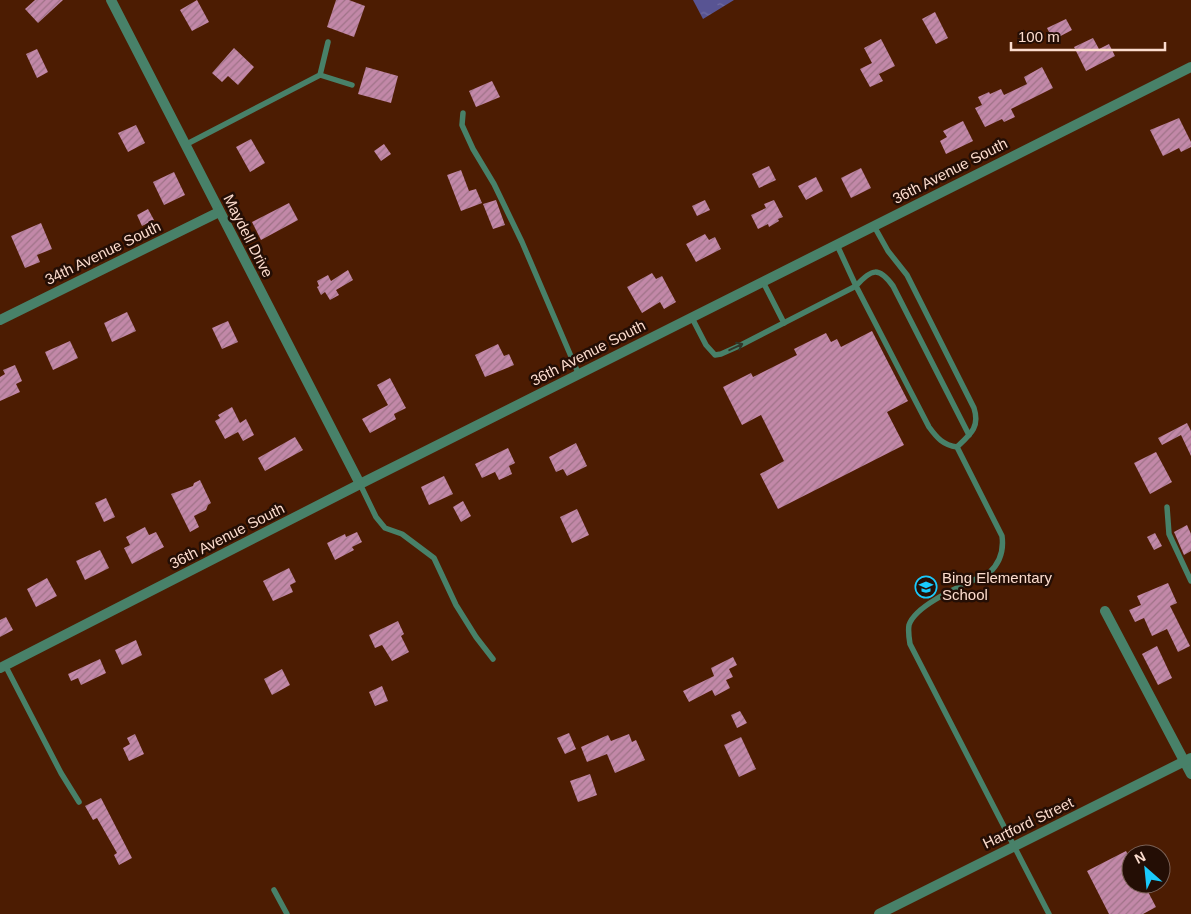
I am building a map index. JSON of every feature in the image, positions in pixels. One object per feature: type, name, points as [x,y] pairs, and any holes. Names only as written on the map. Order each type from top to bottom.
[{"type":"street","name":"Maydell Drive","points":[[111,0],[360,484]]},
{"type":"street","name":"36th Avenue South","points":[[2,667],[360,484],[1191,67]]},
{"type":"street","name":"34th Avenue South","points":[[0,320],[219,212]]},
{"type":"street","points":[[1105,611],[1188,760],[1191,774]]},
{"type":"street","name":"Hartford Street","points":[[879,914],[1188,760]]},
{"type":"lane","points":[[320,74],[328,42]]},
{"type":"lane","points":[[185,145],[320,74],[352,85]]},
{"type":"lane","points":[[463,113],[462,125],[473,149],[494,184],[522,242],[579,375]]},
{"type":"lane","points":[[836,245],[929,427],[937,438],[946,445],[957,446],[969,436],[976,426],[977,416],[974,408],[907,275],[888,251],[874,226]]},
{"type":"lane","points":[[692,318],[706,345],[715,355],[721,354],[856,286],[869,274],[878,271],[884,274],[893,286],[969,436]]},
{"type":"lane","points":[[763,282],[784,323]]},
{"type":"lane","points":[[957,446],[1002,536],[1001,556],[996,567],[989,573],[920,609],[910,624],[908,635],[915,656],[1048,914]]},
{"type":"lane","points":[[360,484],[376,517],[385,528],[402,534],[434,558],[456,605],[493,659]]},
{"type":"lane","points":[[1167,507],[1169,534],[1191,581]]},
{"type":"lane","points":[[2,667],[79,802]]},
{"type":"lane","points":[[274,890],[287,914]]},
{"type":"water","points":[[693,0],[734,0],[703,19]]},
{"type":"building","points":[[35,0],[63,0],[38,23],[25,9]]},
{"type":"building","points":[[197,0],[209,22],[192,31],[180,10]]},
{"type":"building","points":[[336,0],[349,0],[365,6],[354,37],[327,27]]},
{"type":"building","points":[[935,12],[948,38],[936,44],[922,19]]},
{"type":"building","points":[[1066,19],[1072,30],[1053,40],[1047,28]]},
{"type":"building","points":[[1093,38],[1099,49],[1109,44],[1115,56],[1086,71],[1074,47]]},
{"type":"building","points":[[881,39],[895,66],[879,74],[883,81],[870,87],[860,69],[872,63],[864,48]]},
{"type":"building","points":[[234,48],[254,67],[238,85],[228,76],[222,82],[212,73]]},
{"type":"building","points":[[37,49],[48,72],[37,78],[26,54]]},
{"type":"building","points":[[366,67],[398,76],[391,103],[358,94]]},
{"type":"building","points":[[1042,67],[1053,88],[1011,109],[1015,117],[1004,122],[1002,119],[985,127],[975,108],[982,105],[978,97],[1001,89],[1004,95],[1027,84],[1024,77]]},
{"type":"building","points":[[492,81],[500,97],[476,107],[469,91]]},
{"type":"building","points":[[1179,118],[1191,142],[1191,147],[1181,152],[1179,148],[1163,156],[1150,130]]},
{"type":"building","points":[[963,121],[973,141],[946,154],[940,141],[947,137],[943,131]]},
{"type":"building","points":[[136,125],[145,143],[128,152],[118,133]]},
{"type":"building","points":[[251,139],[265,163],[250,172],[236,147]]},
{"type":"building","points":[[384,144],[391,154],[381,161],[374,151]]},
{"type":"building","points":[[769,166],[776,180],[759,188],[752,174]]},
{"type":"building","points":[[861,168],[871,188],[851,198],[841,178]]},
{"type":"building","points":[[461,170],[469,191],[476,189],[482,203],[461,211],[447,175]]},
{"type":"building","points":[[174,172],[185,195],[164,205],[153,182]]},
{"type":"building","points":[[816,177],[823,191],[806,200],[798,186]]},
{"type":"building","points":[[496,200],[505,225],[493,229],[483,204]]},
{"type":"building","points":[[705,200],[710,210],[697,216],[692,206]]},
{"type":"building","points":[[774,200],[783,217],[769,227],[768,224],[758,229],[751,215],[766,208],[764,204]]},
{"type":"building","points":[[289,203],[298,220],[261,240],[252,222]]},
{"type":"building","points":[[148,209],[154,220],[142,226],[137,215]]},
{"type":"building","points":[[41,223],[52,249],[37,255],[40,262],[25,268],[11,236]]},
{"type":"building","points":[[705,234],[709,240],[715,237],[721,249],[696,262],[686,244]]},
{"type":"building","points":[[348,270],[353,280],[336,290],[339,295],[330,300],[325,292],[321,295],[317,287],[319,286],[317,281],[328,275],[331,281]]},
{"type":"building","points":[[652,273],[656,279],[662,276],[676,302],[664,309],[660,302],[642,313],[627,287]]},
{"type":"building","points":[[127,312],[136,331],[112,342],[104,323]]},
{"type":"building","points":[[228,321],[238,342],[222,349],[212,328]]},
{"type":"building","points":[[872,331],[908,401],[887,412],[904,445],[778,509],[760,474],[784,461],[761,415],[742,425],[723,387],[751,373],[753,377],[797,355],[794,349],[826,333],[831,342],[837,339],[841,347]]},
{"type":"building","points":[[70,341],[78,358],[53,370],[45,352]]},
{"type":"building","points":[[498,344],[504,356],[509,354],[514,365],[485,377],[475,355]]},
{"type":"building","points":[[15,365],[22,381],[16,384],[20,392],[0,401],[0,377],[5,374],[3,370]]},
{"type":"building","points":[[390,378],[406,408],[394,414],[396,419],[370,433],[362,419],[388,405],[377,385]]},
{"type":"building","points":[[232,407],[240,423],[246,419],[254,435],[243,441],[238,432],[225,439],[215,421],[220,418],[218,415]]},
{"type":"building","points":[[1187,423],[1191,431],[1191,456],[1181,435],[1162,445],[1158,438]]},
{"type":"building","points":[[295,437],[303,450],[265,471],[258,458]]},
{"type":"building","points":[[576,443],[587,466],[567,476],[563,469],[556,472],[549,457]]},
{"type":"building","points":[[508,448],[515,463],[509,466],[512,474],[499,480],[495,472],[482,478],[475,464]]},
{"type":"building","points":[[1156,452],[1172,482],[1150,494],[1134,463]]},
{"type":"building","points":[[444,476],[453,494],[429,505],[421,487]]},
{"type":"building","points":[[200,480],[211,503],[206,510],[194,516],[199,527],[190,532],[171,494],[193,486],[194,483]]},
{"type":"building","points":[[106,498],[115,517],[104,522],[95,503]]},
{"type":"building","points":[[463,501],[471,516],[461,522],[453,507]]},
{"type":"building","points":[[577,509],[589,535],[572,543],[560,517]]},
{"type":"building","points":[[1187,525],[1191,534],[1191,551],[1184,555],[1174,532]]},
{"type":"building","points":[[145,527],[149,535],[156,532],[164,547],[132,564],[124,548],[130,545],[126,537]]},
{"type":"building","points":[[357,532],[362,542],[352,547],[354,550],[335,560],[327,543],[345,534],[346,537]]},
{"type":"building","points":[[1155,533],[1162,546],[1154,550],[1147,537]]},
{"type":"building","points":[[100,550],[109,568],[85,580],[76,561]]},
{"type":"building","points":[[289,568],[296,582],[290,585],[293,592],[273,601],[263,581]]},
{"type":"building","points":[[47,578],[57,596],[36,607],[27,589]]},
{"type":"building","points":[[1168,583],[1177,603],[1170,606],[1190,646],[1178,652],[1167,629],[1152,636],[1144,618],[1135,622],[1129,610],[1141,605],[1137,596]]},
{"type":"building","points":[[6,617],[13,630],[0,637],[0,620]]},
{"type":"building","points":[[398,621],[404,634],[401,636],[409,652],[392,661],[382,645],[375,648],[369,635]]},
{"type":"building","points":[[136,640],[142,655],[122,665],[115,650]]},
{"type":"building","points":[[1157,646],[1172,678],[1158,685],[1142,654]]},
{"type":"building","points":[[733,657],[737,665],[729,669],[733,677],[726,680],[730,688],[715,696],[712,690],[689,702],[683,691],[714,676],[711,668]]},
{"type":"building","points":[[100,659],[106,673],[81,685],[78,678],[71,681],[68,674]]},
{"type":"building","points":[[282,669],[290,685],[272,695],[264,679]]},
{"type":"building","points":[[382,686],[388,701],[375,706],[369,692]]},
{"type":"building","points":[[740,711],[747,723],[737,728],[731,715]]},
{"type":"building","points":[[569,733],[576,749],[565,754],[557,738]]},
{"type":"building","points":[[135,734],[144,754],[129,761],[123,748],[130,744],[127,738]]},
{"type":"building","points":[[629,734],[632,742],[636,740],[645,760],[615,773],[607,754],[587,762],[581,747],[608,735],[611,741]]},
{"type":"building","points":[[741,737],[756,769],[739,777],[724,745]]},
{"type":"building","points":[[590,774],[597,795],[578,802],[570,781]]},
{"type":"building","points":[[101,798],[132,858],[119,865],[114,855],[117,853],[97,818],[93,820],[85,806]]},
{"type":"building","points":[[1121,854],[1121,894],[1149,894],[1156,907],[1143,914],[1109,914],[1087,871]]},
{"type":"place","name":"Bing Elementary School","points":[[926,587]]}]
